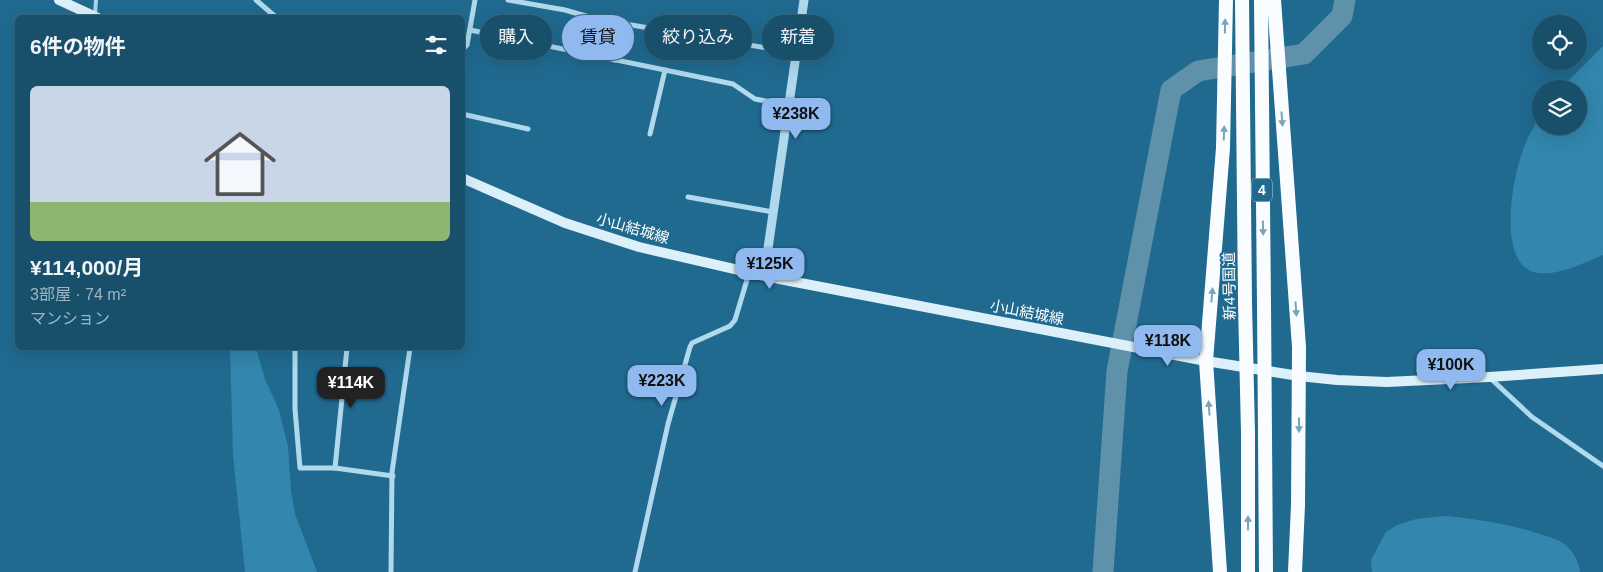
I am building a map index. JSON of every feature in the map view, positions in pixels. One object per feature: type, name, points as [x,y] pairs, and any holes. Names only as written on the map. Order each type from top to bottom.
[{"type":"highway","points":[[1220,572],[1206,362],[1223,148],[1226,0]]},
{"type":"highway","name":"新4号国道","points":[[1242,0],[1248,572]]},
{"type":"highway","name":"4","points":[[1261,0],[1266,572]]},
{"type":"highway","points":[[1274,0],[1299,347],[1298,505],[1295,572]]},
{"type":"main road","points":[[59,0],[92,15]]},
{"type":"main road","name":"小山結城線","points":[[465,179],[565,223],[622,243],[749,273],[1206,362],[1299,376],[1387,382],[1603,369]]},
{"type":"street","points":[[256,0],[274,15]]},
{"type":"street","points":[[465,47],[470,30],[474,0]]},
{"type":"street","points":[[508,0],[583,15]]},
{"type":"street","points":[[802,15],[804,0]]},
{"type":"street","points":[[634,25],[762,47]]},
{"type":"street","points":[[470,30],[562,49]]},
{"type":"street","points":[[615,60],[733,84],[755,99],[789,105]]},
{"type":"street","points":[[764,276],[796,60]]},
{"type":"street","points":[[650,134],[665,70]]},
{"type":"street","points":[[465,115],[528,129]]},
{"type":"street","points":[[688,197],[774,212]]},
{"type":"street","points":[[635,572],[666,430],[690,347],[692,343],[730,326],[736,320],[749,273]]},
{"type":"street","points":[[295,350],[295,409],[300,468],[335,468],[393,476]]},
{"type":"street","points":[[335,468],[347,350]]},
{"type":"street","points":[[391,572],[393,476],[410,350]]},
{"type":"street","points":[[1489,377],[1532,417],[1603,466]]},
{"type":"shaded area","points":[[1603,46],[1603,255],[1562,271],[1537,273],[1524,267],[1516,255],[1512,240],[1512,203],[1517,168],[1532,131],[1532,135],[1587,135],[1587,80],[1569,80],[1579,70],[1587,70],[1587,62]]},
{"type":"shaded area","points":[[230,350],[257,350],[265,379],[279,410],[288,447],[291,491],[295,514],[317,572],[245,572],[233,455]]},
{"type":"shaded area","points":[[1446,516],[1504,524],[1557,540],[1567,546],[1572,552],[1580,572],[1372,572],[1371,560],[1386,532],[1397,525],[1416,519]]},
{"type":"waterway","points":[[95,15],[96,0]]},
{"type":"waterway","points":[[1103,572],[1117,371],[1171,90],[1198,71],[1304,54],[1342,16],[1345,0]]}]
